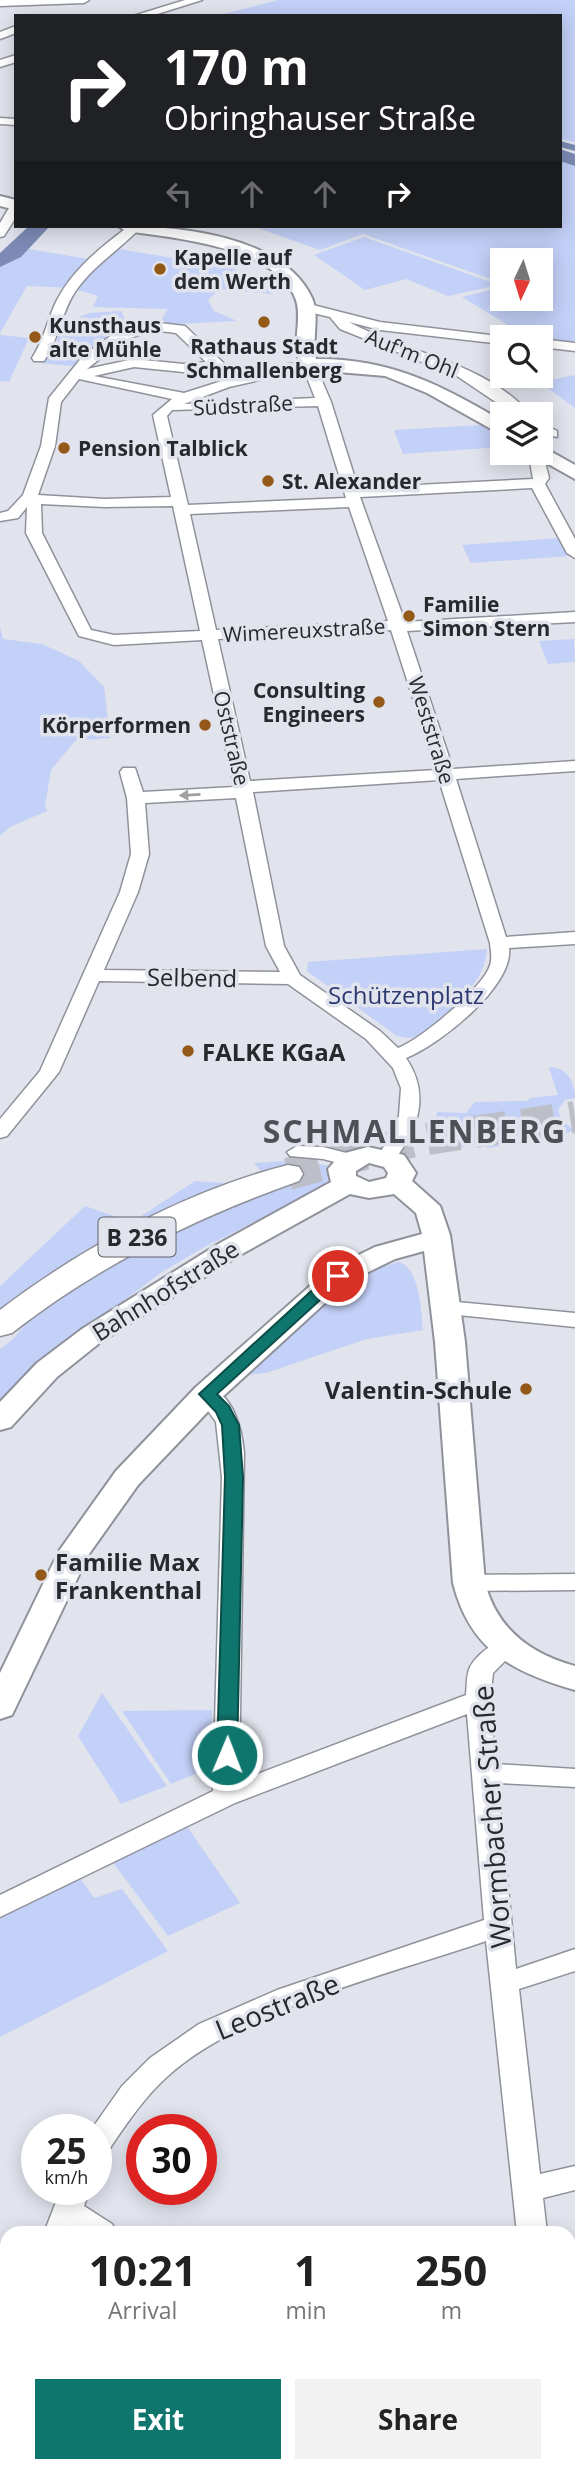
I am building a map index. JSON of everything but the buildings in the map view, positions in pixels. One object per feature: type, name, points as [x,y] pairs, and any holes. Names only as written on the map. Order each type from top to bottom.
[{"type":"main road","name":"B 236","points":[[0,1326],[58,1283],[132,1239],[292,1163]]},
{"type":"street","points":[[0,3],[84,0]]},
{"type":"street","points":[[145,14],[197,0]]},
{"type":"street","points":[[49,14],[59,9],[56,1]]},
{"type":"street","points":[[0,121],[13,128]]},
{"type":"street","points":[[0,233],[14,209]]},
{"type":"street","points":[[39,358],[52,340],[62,306],[74,285],[103,251],[129,228]]},
{"type":"street","points":[[135,228],[213,243],[261,256],[289,276],[304,297],[305,353],[309,365]]},
{"type":"street","points":[[305,307],[394,329],[490,339]]},
{"type":"street","name":"Auf'm Ohl","points":[[335,316],[345,326],[476,379],[511,402]]},
{"type":"street","points":[[31,499],[48,446],[51,405],[91,356],[127,333],[156,326],[185,331],[236,383]]},
{"type":"street","points":[[553,344],[575,347]]},
{"type":"street","points":[[74,376],[134,363],[183,368],[217,365]]},
{"type":"street","points":[[163,409],[186,398],[309,365],[351,364],[405,375],[490,422]]},
{"type":"street","name":"Weststraße","points":[[309,365],[324,402],[399,626],[499,943],[500,960],[496,973],[481,991],[422,1045],[396,1056]]},
{"type":"street","points":[[74,376],[186,398]]},
{"type":"street","name":"Südstraße","points":[[163,409],[324,402]]},
{"type":"street","name":"Oststraße","points":[[163,409],[161,420],[244,790],[275,946],[292,978],[373,1035],[396,1056],[410,1080],[411,1102],[405,1128],[386,1157]]},
{"type":"street","points":[[553,460],[575,473]]},
{"type":"street","points":[[0,517],[10,517],[22,501],[31,499],[180,506],[354,497],[537,483],[542,478],[538,465]]},
{"type":"street","points":[[537,483],[575,553]]},
{"type":"street","name":"Wimereuxstraße","points":[[31,499],[34,533],[85,632],[97,638],[114,640],[575,617]]},
{"type":"street","points":[[136,798],[575,766]]},
{"type":"street","points":[[0,1132],[49,1072],[129,892],[140,854],[136,798],[129,772]]},
{"type":"street","points":[[499,943],[575,938]]},
{"type":"street","name":"Selbend","points":[[92,975],[292,978]]},
{"type":"street","points":[[292,1163],[323,1153],[372,1191],[397,1183],[402,1173],[400,1167],[386,1157],[368,1155],[349,1172]]},
{"type":"street","name":"Bahnhofstraße","points":[[0,1420],[47,1370],[92,1335],[349,1172]]},
{"type":"street","points":[[397,1183],[417,1196],[430,1212],[437,1241],[450,1342],[469,1583],[477,1614],[488,1631],[507,1647],[547,1669],[575,1678]]},
{"type":"street","points":[[0,1707],[40,1618],[90,1526],[127,1478],[207,1394],[346,1270],[395,1250],[437,1241]]},
{"type":"street","points":[[446,1308],[575,1320]]},
{"type":"street","points":[[207,1394],[223,1410],[230,1425],[234,1477],[226,1796]]},
{"type":"street","points":[[469,1583],[575,1582]]},
{"type":"street","name":"Wormbacher Straße","points":[[507,1647],[481,1670],[478,1700],[498,1926],[531,2226]]},
{"type":"street","points":[[0,1907],[226,1796],[478,1700]]},
{"type":"street","points":[[485,1773],[575,1777]]},
{"type":"street","name":"Leostraße","points":[[112,2123],[132,2094],[160,2066],[209,2032],[287,1998],[498,1926]]},
{"type":"street","points":[[505,1983],[575,1959]]},
{"type":"street","points":[[527,2189],[575,2178]]},
{"type":"street","points":[[67,2211],[91,2226]]},
{"type":"green space","points":[[278,0],[575,0],[575,142],[562,139],[562,14],[224,14]]},
{"type":"green space","points":[[562,157],[575,160],[575,343],[553,341],[553,325],[508,325],[462,297],[490,290],[490,312],[553,312],[553,248],[490,248],[490,279],[363,234],[320,250],[258,228],[562,228]]},
{"type":"green space","points":[[364,237],[490,282],[490,287],[448,296],[406,279],[365,290],[314,255]]},
{"type":"green space","points":[[113,248],[233,268],[273,294],[219,289],[208,300],[214,311],[237,321],[158,325],[168,309],[93,307],[98,296],[72,288],[27,286],[0,333],[0,266],[28,249],[95,260]]},
{"type":"green space","points":[[121,311],[130,330],[83,356],[73,366],[40,363],[56,343],[62,323],[90,313]]},
{"type":"green space","points":[[0,335],[29,338],[9,382],[0,381]]},
{"type":"green space","points":[[575,375],[575,408],[547,388],[553,388],[553,379]]},
{"type":"green space","points":[[481,425],[490,430],[490,448],[403,454],[394,430]]},
{"type":"green space","points":[[560,538],[571,556],[471,563],[462,545]]},
{"type":"green space","points":[[0,627],[3,639],[42,644],[79,661],[104,687],[110,738],[75,741],[51,770],[45,806],[47,811],[10,827],[0,836]]},
{"type":"green space","points":[[574,639],[575,662],[548,664],[539,641]]},
{"type":"green space","name":"Schützenplatz","points":[[487,949],[485,963],[472,987],[419,1036],[409,1038],[397,1036],[307,971],[308,962]]},
{"type":"green space","points":[[549,1068],[566,1074],[574,1087],[575,1098],[565,1100],[558,1110],[561,1120],[574,1130],[558,1137],[488,1148],[478,1144],[452,1149],[439,1138],[436,1129],[437,1112],[466,1113],[475,1102],[527,1101],[530,1098],[558,1095]]},
{"type":"green space","points":[[300,1160],[330,1166],[332,1172],[329,1180],[311,1194],[208,1245],[162,1272],[39,1364],[0,1404],[0,1349],[12,1340],[40,1307],[161,1234],[297,1180],[282,1165],[261,1171],[254,1163]]},
{"type":"green space","points":[[195,1181],[224,1183],[229,1187],[0,1311],[0,1286],[85,1206],[132,1222]]},
{"type":"green space","points":[[399,1262],[406,1266],[415,1282],[423,1330],[367,1339],[266,1373],[244,1375],[350,1280],[369,1270]]},
{"type":"green space","points":[[102,1693],[167,1786],[121,1804],[78,1736]]},
{"type":"green space","points":[[212,1710],[210,1768],[171,1784],[122,1711]]},
{"type":"green space","points":[[188,1828],[240,1903],[168,1936],[111,1860]]},
{"type":"green space","points":[[78,1875],[94,1898],[122,1889],[168,1951],[0,2037],[0,1917]]},
{"type":"waterway","points":[[562,145],[575,148]]},
{"type":"waterway","points":[[562,156],[575,160]]},
{"type":"waterway","points":[[0,261],[14,253],[38,228]]},
{"type":"tunnel","points":[[288,1174],[414,1141],[575,1117]]},
{"type":"place","name":"Kapelle auf dem Werth","points":[[160,269]]},
{"type":"place","name":"Rathaus Stadt Schmallenberg","points":[[264,322]]},
{"type":"place","name":"Kunsthaus alte Mühle","points":[[35,337]]},
{"type":"place","name":"Pension Talblick","points":[[64,448]]},
{"type":"place","name":"St. Alexander","points":[[268,481]]},
{"type":"place","name":"Familie Simon Stern","points":[[409,616]]},
{"type":"place","name":"Consulting Engineers","points":[[379,702]]},
{"type":"place","name":"Körperformen","points":[[205,725]]},
{"type":"place","name":"FALKE KGaA","points":[[188,1051]]},
{"type":"place","name":"Valentin-Schule","points":[[526,1389]]},
{"type":"place","name":"Familie Max Frankenthal","points":[[41,1575]]},
{"type":"district","name":"SCHMALLENBERG","points":[[415,1130]]},
{"type":"route","points":[[227,1755],[234,1477],[230,1425],[223,1410],[207,1394],[338,1276]]}]
